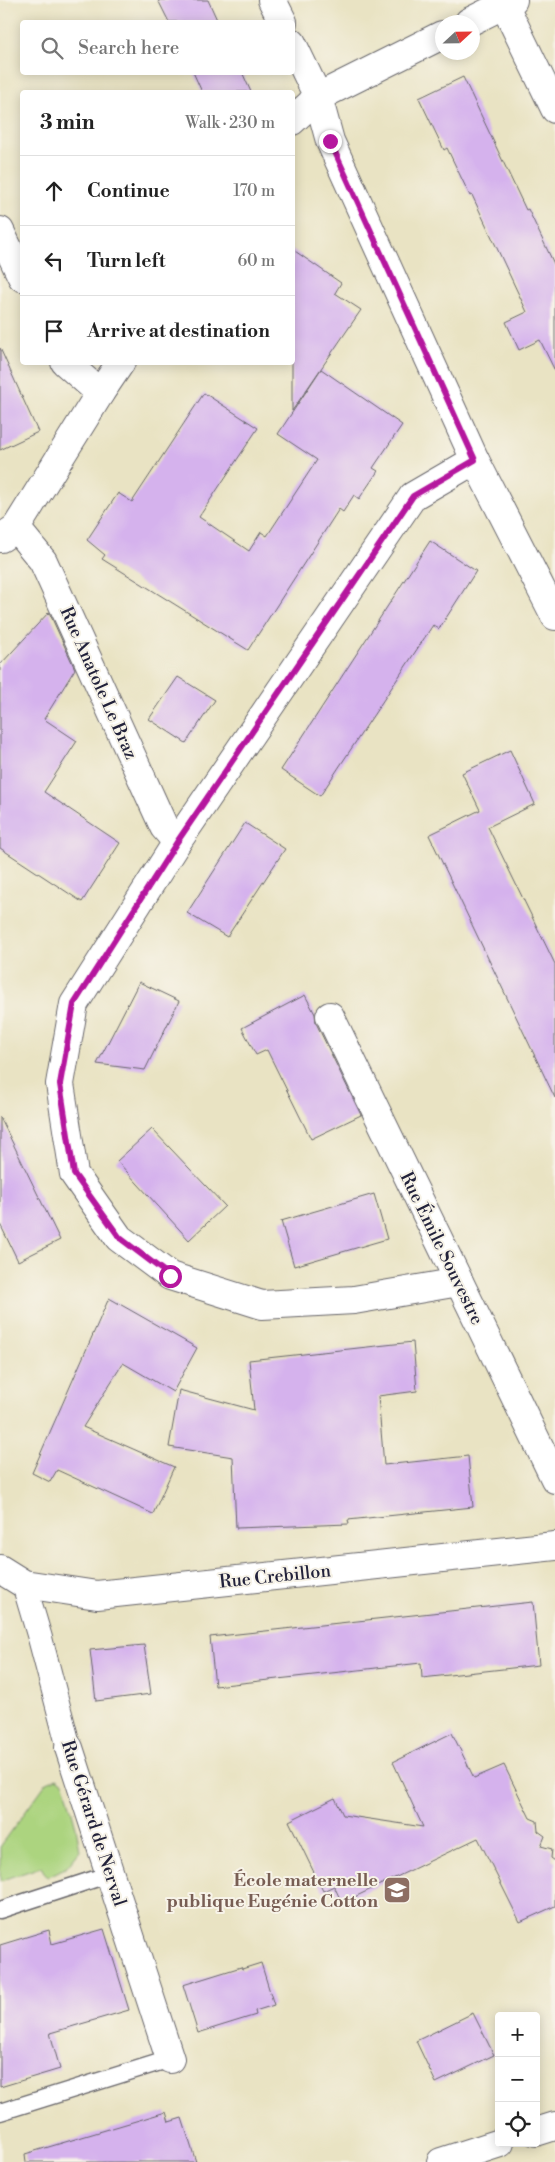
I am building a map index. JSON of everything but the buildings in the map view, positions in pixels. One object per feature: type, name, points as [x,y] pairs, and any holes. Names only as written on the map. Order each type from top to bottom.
[{"type":"street","points":[[272,0],[282,20]]},
{"type":"street","points":[[480,16],[507,2],[555,109]]},
{"type":"street","points":[[295,118],[318,97],[435,38]]},
{"type":"street","points":[[295,49],[318,97],[330,141],[475,460],[555,616]]},
{"type":"street","points":[[0,231],[20,273]]},
{"type":"street","points":[[68,365],[100,393]]},
{"type":"street","points":[[8,533],[119,365]]},
{"type":"street","points":[[459,1282],[354,1300],[262,1306],[170,1276],[120,1238],[74,1174],[60,1084],[74,1004],[177,842],[413,496],[475,460]]},
{"type":"street","name":"Rue Anatole Le Braz","points":[[8,533],[43,561],[164,827],[177,842]]},
{"type":"street","name":"Rue Émile Souvestre","points":[[330,1016],[555,1479]]},
{"type":"street","name":"Rue Crebillon","points":[[0,1569],[12,1589],[97,1595],[555,1546]]},
{"type":"street","name":"Rue Gérard de Nerval","points":[[12,1589],[40,1638],[69,1748],[170,2059]]},
{"type":"street","points":[[540,2131],[555,2126]]},
{"type":"street","points":[[441,2162],[495,2145]]},
{"type":"lane","points":[[0,1910],[110,1874]]},
{"type":"lane","points":[[0,2112],[170,2059]]},
{"type":"green space","points":[[57,1778],[64,1783],[76,1827],[80,1851],[67,1867],[47,1877],[41,1867],[0,1881],[0,1847],[47,1782]]},
{"type":"place","name":"École maternelle publique Eugénie Cotton","points":[[397,1890]]},
{"type":"route","points":[[170,1276],[120,1238],[74,1174],[60,1084],[74,1004],[177,842],[413,496],[475,460],[330,141]]}]
